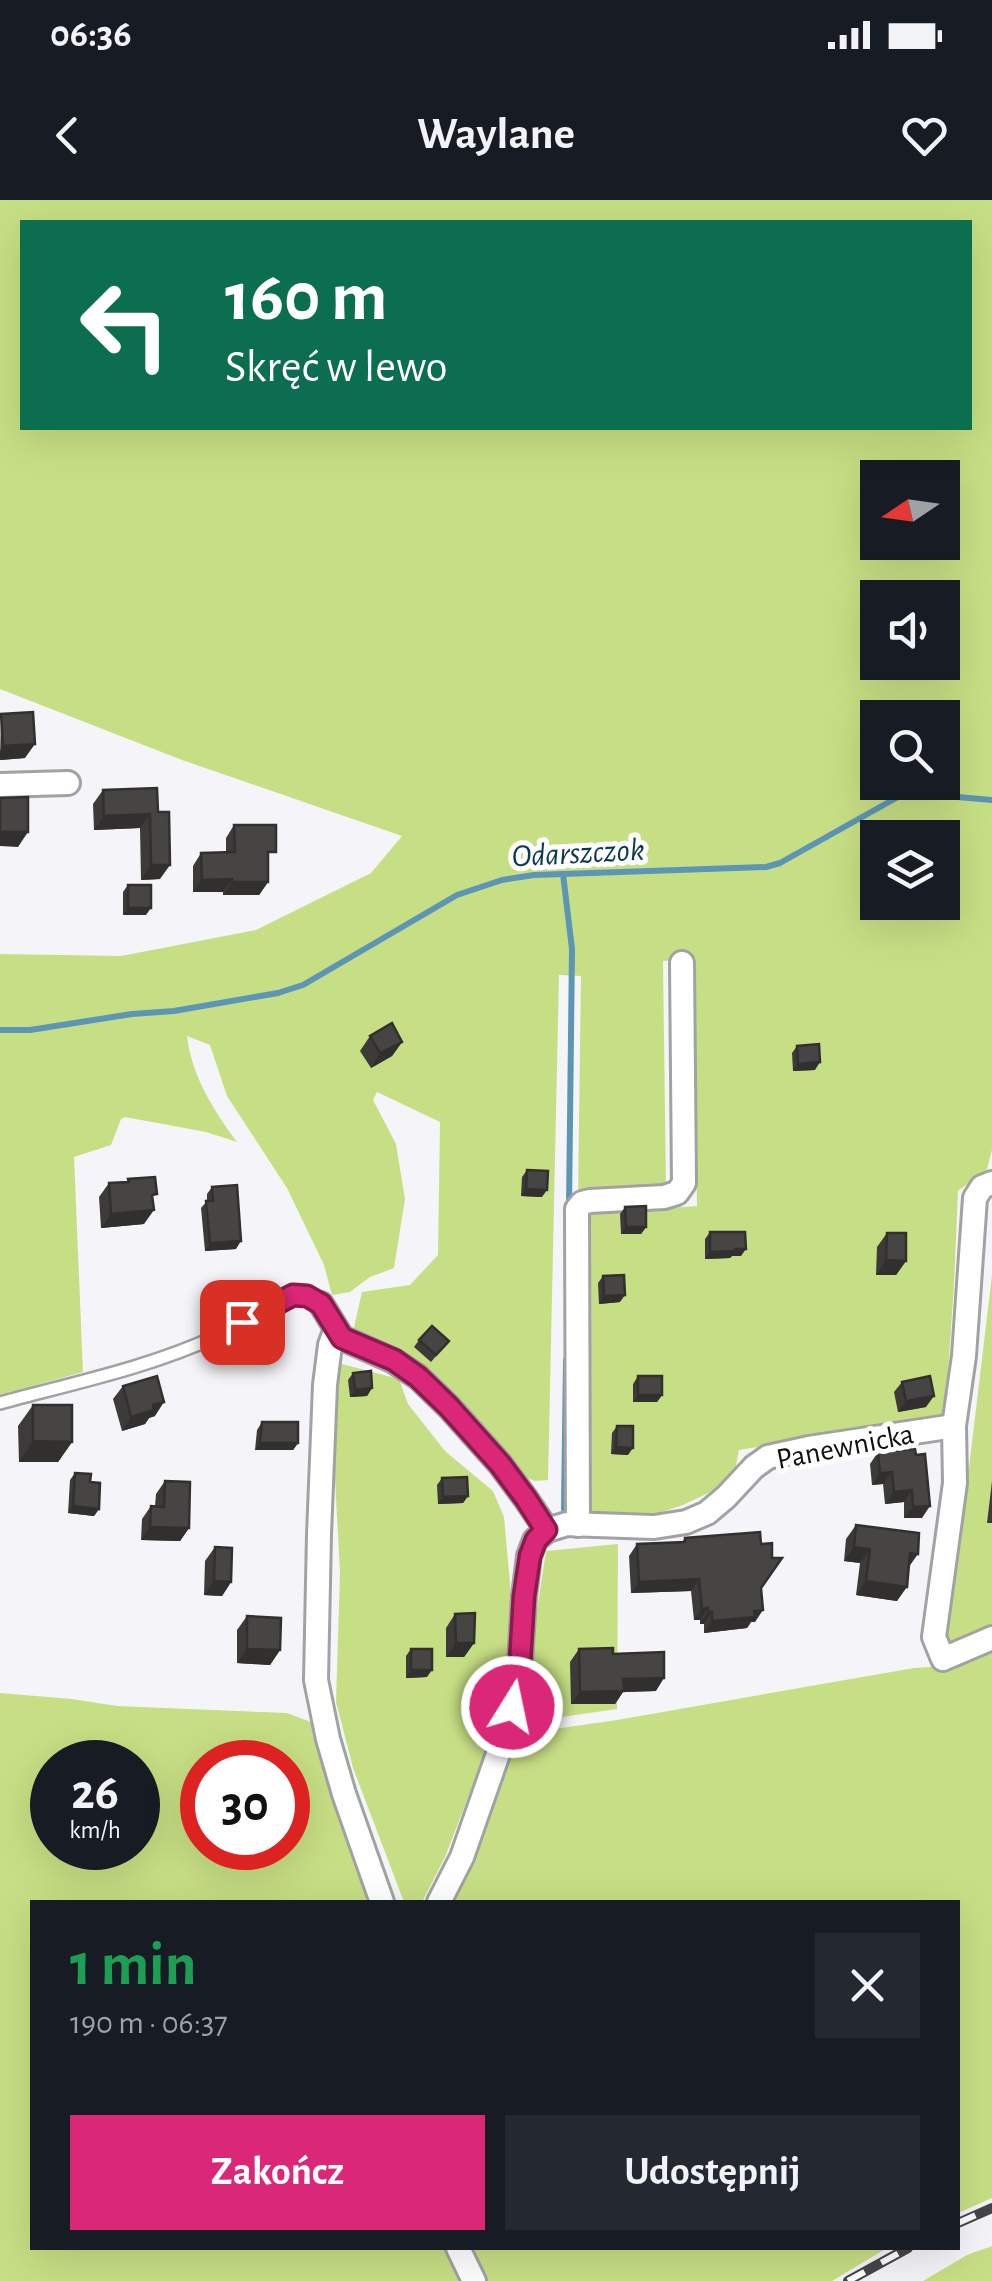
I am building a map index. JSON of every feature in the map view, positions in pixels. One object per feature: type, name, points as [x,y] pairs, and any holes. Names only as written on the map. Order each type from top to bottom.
[{"type":"street","points":[[0,786],[68,783]]},
{"type":"street","points":[[578,1524],[577,1210],[590,1200],[664,1198],[676,1193],[684,1183],[682,963]]},
{"type":"street","points":[[954,1426],[964,1356],[975,1198],[982,1187],[992,1183]]},
{"type":"street","points":[[321,1304],[342,1338],[394,1360],[448,1406],[500,1464],[546,1530],[536,1540],[530,1556],[519,1679],[505,1734],[462,1857],[440,1900]]},
{"type":"street","points":[[336,1329],[325,1385],[316,1680],[344,1794],[381,1900]]},
{"type":"street","name":"Panewnicka","points":[[546,1530],[567,1524],[654,1527],[686,1522],[726,1497],[768,1457],[954,1426],[954,1483],[934,1637],[944,1659],[992,1638]]},
{"type":"street","points":[[459,2250],[474,2281]]},
{"type":"lane","points":[[0,1404],[126,1370],[172,1353],[218,1335],[293,1295],[307,1296],[321,1304]]},
{"type":"green space","points":[[0,200],[992,200],[992,1150],[987,1169],[958,1191],[945,1418],[739,1450],[735,1471],[725,1485],[683,1505],[659,1513],[585,1512],[587,1214],[697,1206],[693,959],[663,961],[666,1187],[578,1195],[581,976],[559,975],[548,1480],[524,1477],[480,1432],[353,1332],[362,1292],[410,1285],[438,1255],[440,1122],[377,1092],[373,1100],[396,1144],[405,1199],[394,1268],[370,1277],[350,1292],[332,1295],[324,1265],[287,1188],[227,1096],[210,1045],[187,1036],[205,1092],[237,1142],[206,1132],[125,1117],[111,1145],[74,1157],[83,1372],[0,1395],[0,954],[121,956],[256,930],[371,873],[402,836],[182,760],[0,689]]},
{"type":"green space","points":[[992,1275],[992,1631],[951,1646],[944,1642],[952,1553],[960,1543]]},
{"type":"green space","points":[[338,1363],[399,1379],[408,1404],[445,1451],[493,1491],[504,1517],[511,1595],[509,1660],[490,1741],[445,1857],[423,1900],[403,1900],[353,1768],[336,1702],[340,1573],[334,1460]]},
{"type":"green space","points":[[618,1544],[617,1709],[527,1722],[535,1622],[546,1551]]},
{"type":"green space","points":[[992,1648],[992,2198],[960,2212],[960,1900],[453,1900],[503,1765],[519,1734],[914,1668],[946,1666]]},
{"type":"green space","points":[[0,1693],[117,1706],[287,1713],[319,1725],[367,1900],[30,1900],[30,2250],[884,2250],[832,2281],[0,2281]]},
{"type":"green space","points":[[992,2246],[992,2281],[923,2281],[967,2255]]},
{"type":"building","points":[[33,712],[35,744],[3,746],[1,714]]},
{"type":"building","points":[[157,788],[158,812],[169,812],[170,865],[151,865],[150,814],[104,816],[103,790]]},
{"type":"building","points":[[28,797],[28,832],[0,832],[0,798]]},
{"type":"building","points":[[234,825],[276,825],[276,852],[268,852],[268,882],[202,880],[201,853],[235,852]]},
{"type":"building","points":[[128,885],[151,885],[151,908],[128,908]]},
{"type":"building","points":[[392,1023],[402,1042],[380,1053],[370,1036]]},
{"type":"building","points":[[819,1044],[820,1062],[798,1064],[797,1046]]},
{"type":"building","points":[[527,1170],[548,1171],[547,1190],[526,1189]]},
{"type":"building","points":[[155,1177],[154,1210],[111,1214],[109,1183]]},
{"type":"building","points":[[237,1185],[241,1241],[210,1243],[206,1201],[213,1201],[212,1187]]},
{"type":"building","points":[[646,1206],[646,1227],[626,1227],[625,1207]]},
{"type":"building","points":[[710,1232],[745,1232],[746,1249],[710,1252]]},
{"type":"building","points":[[887,1233],[906,1233],[906,1261],[886,1260]]},
{"type":"building","points":[[624,1275],[625,1295],[604,1296],[603,1276]]},
{"type":"building","points":[[432,1326],[449,1341],[436,1355],[419,1340]]},
{"type":"building","points":[[371,1371],[372,1388],[355,1390],[353,1373]]},
{"type":"building","points":[[157,1376],[164,1402],[153,1405],[154,1410],[131,1417],[123,1386]]},
{"type":"building","points":[[638,1376],[662,1376],[662,1395],[638,1395]]},
{"type":"building","points":[[930,1376],[934,1396],[906,1401],[902,1382]]},
{"type":"building","points":[[33,1405],[72,1405],[72,1442],[33,1441]]},
{"type":"building","points":[[262,1422],[298,1422],[298,1443],[260,1443]]},
{"type":"building","points":[[617,1426],[633,1426],[633,1448],[616,1447]]},
{"type":"building","points":[[915,1449],[916,1455],[925,1454],[930,1506],[913,1507],[912,1490],[894,1492],[892,1472],[880,1473],[878,1452]]},
{"type":"building","points":[[75,1473],[91,1474],[90,1482],[100,1483],[99,1509],[73,1506]]},
{"type":"building","points":[[467,1477],[468,1496],[443,1497],[442,1478]]},
{"type":"building","points":[[165,1481],[190,1482],[189,1528],[150,1527],[151,1506],[164,1507]]},
{"type":"building","points":[[856,1525],[919,1533],[918,1554],[910,1553],[907,1587],[866,1581],[870,1549],[854,1547]]},
{"type":"building","points":[[760,1532],[761,1544],[772,1543],[772,1558],[782,1558],[761,1588],[763,1610],[754,1611],[755,1617],[712,1621],[712,1612],[702,1609],[699,1579],[639,1582],[637,1544]]},
{"type":"building","points":[[215,1547],[232,1548],[231,1582],[214,1581]]},
{"type":"building","points":[[475,1613],[474,1643],[456,1643],[455,1614]]},
{"type":"building","points":[[247,1616],[281,1618],[280,1650],[247,1649]]},
{"type":"building","points":[[613,1648],[613,1654],[664,1652],[664,1678],[623,1679],[624,1691],[580,1692],[579,1649]]},
{"type":"building","points":[[411,1649],[432,1649],[432,1670],[411,1670]]},
{"type":"waterway","name":"Odarszczok","points":[[0,1030],[30,1030],[174,1011],[278,993],[303,985],[457,895],[502,880],[534,875],[766,867],[912,793],[992,800]]},
{"type":"waterway","points":[[563,874],[572,949],[569,1207]]},
{"type":"waterway","points":[[564,1509],[566,1360]]},
{"type":"railway","points":[[960,2222],[992,2208]]},
{"type":"railway","points":[[848,2281],[904,2250]]},
{"type":"route","points":[[242,1322],[293,1295],[307,1296],[321,1304],[342,1338],[394,1360],[418,1377],[500,1464],[526,1499],[546,1530],[536,1540],[530,1556],[519,1679],[512,1707]]}]
